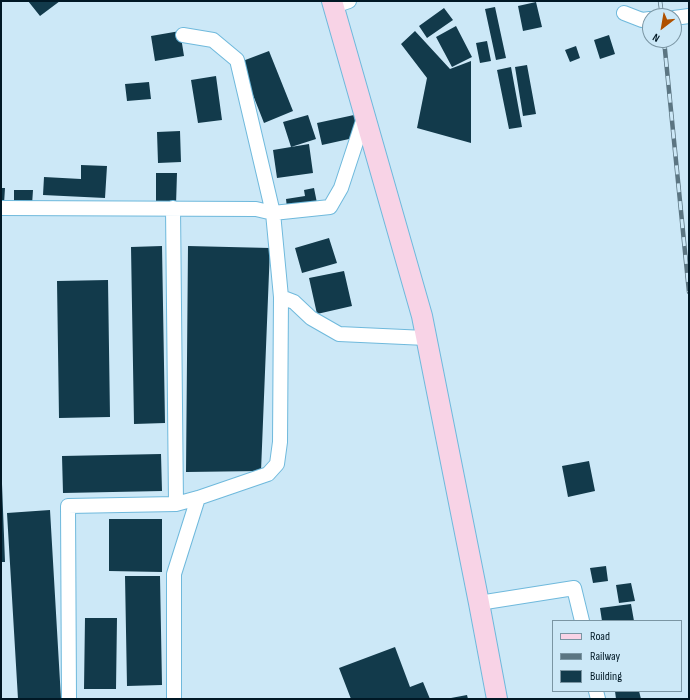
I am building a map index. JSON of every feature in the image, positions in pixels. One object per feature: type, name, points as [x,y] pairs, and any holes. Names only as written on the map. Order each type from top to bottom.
[{"type":"street","points":[[338,3],[365,115],[422,316],[497,699]]},
{"type":"street","points":[[624,13],[642,20]]},
{"type":"street","points":[[69,699],[68,506],[176,504],[198,498],[268,474],[276,464],[280,442],[281,298],[273,213],[237,60],[213,40],[183,35]]},
{"type":"street","points":[[1,208],[256,209],[273,213],[330,207],[341,188],[365,115]]},
{"type":"street","points":[[173,208],[176,504]]},
{"type":"street","points":[[281,298],[294,302],[311,318],[339,334],[426,338]]},
{"type":"street","points":[[174,699],[174,574],[198,498]]},
{"type":"street","points":[[479,603],[574,588],[582,620]]},
{"type":"building","points":[[28,1],[60,1],[40,16]]},
{"type":"building","points":[[536,2],[542,27],[523,31],[518,6]]},
{"type":"building","points":[[495,7],[506,58],[496,60],[485,9]]},
{"type":"building","points":[[444,8],[453,20],[427,38],[419,26]]},
{"type":"building","points":[[456,26],[472,57],[452,67],[436,37]]},
{"type":"building","points":[[180,31],[184,56],[155,61],[151,36]]},
{"type":"building","points":[[415,31],[450,69],[471,61],[471,143],[417,128],[427,78],[401,44]]},
{"type":"building","points":[[609,35],[615,54],[600,59],[594,40]]},
{"type":"building","points":[[487,41],[491,61],[480,63],[476,43]]},
{"type":"building","points":[[576,46],[580,58],[570,62],[565,50]]},
{"type":"building","points":[[269,51],[293,111],[264,123],[240,62]]},
{"type":"building","points":[[527,65],[536,114],[523,116],[515,67]]},
{"type":"building","points":[[511,67],[522,127],[509,129],[497,70]]},
{"type":"building","points":[[216,76],[222,120],[198,123],[191,80]]},
{"type":"building","points":[[149,82],[151,99],[127,101],[125,84]]},
{"type":"building","points":[[308,115],[316,139],[291,147],[283,122]]},
{"type":"building","points":[[354,115],[358,137],[322,145],[317,123]]},
{"type":"building","points":[[180,131],[181,162],[158,163],[157,132]]},
{"type":"building","points":[[309,144],[313,173],[277,178],[273,150]]},
{"type":"building","points":[[81,165],[107,166],[105,198],[43,195],[44,177],[81,179]]},
{"type":"building","points":[[156,173],[177,173],[176,205],[156,205]]},
{"type":"building","points":[[1,188],[5,188],[4,204],[1,204]]},
{"type":"building","points":[[314,188],[317,203],[287,208],[286,199],[305,196],[304,190]]},
{"type":"building","points":[[14,190],[33,190],[32,205],[14,205]]},
{"type":"building","points":[[329,238],[337,263],[302,273],[295,248]]},
{"type":"building","points":[[162,246],[165,423],[134,424],[131,247]]},
{"type":"building","points":[[188,246],[270,248],[261,471],[186,472]]},
{"type":"building","points":[[344,271],[352,306],[317,314],[309,278]]},
{"type":"building","points":[[108,280],[110,417],[59,418],[57,281]]},
{"type":"building","points":[[161,454],[162,491],[63,493],[62,456]]},
{"type":"building","points":[[589,461],[595,491],[568,497],[562,466]]},
{"type":"building","points":[[2,484],[5,562],[1,562]]},
{"type":"building","points":[[50,510],[61,699],[18,699],[7,513]]},
{"type":"building","points":[[109,519],[162,519],[162,572],[109,571]]},
{"type":"building","points":[[606,566],[608,581],[593,583],[590,568]]},
{"type":"building","points":[[125,576],[160,576],[162,685],[127,686]]},
{"type":"building","points":[[631,583],[635,601],[619,603],[616,585]]},
{"type":"building","points":[[631,604],[634,620],[602,620],[600,608]]},
{"type":"building","points":[[85,618],[117,618],[116,689],[84,689]]},
{"type":"building","points":[[395,647],[410,687],[423,682],[430,699],[351,699],[339,668]]},
{"type":"building","points":[[615,692],[639,692],[641,699],[616,699]]},
{"type":"building","points":[[467,695],[468,699],[451,698]]},
{"type":"railway","points":[[660,1],[661,8]]},
{"type":"railway","points":[[665,48],[689,292]]}]
